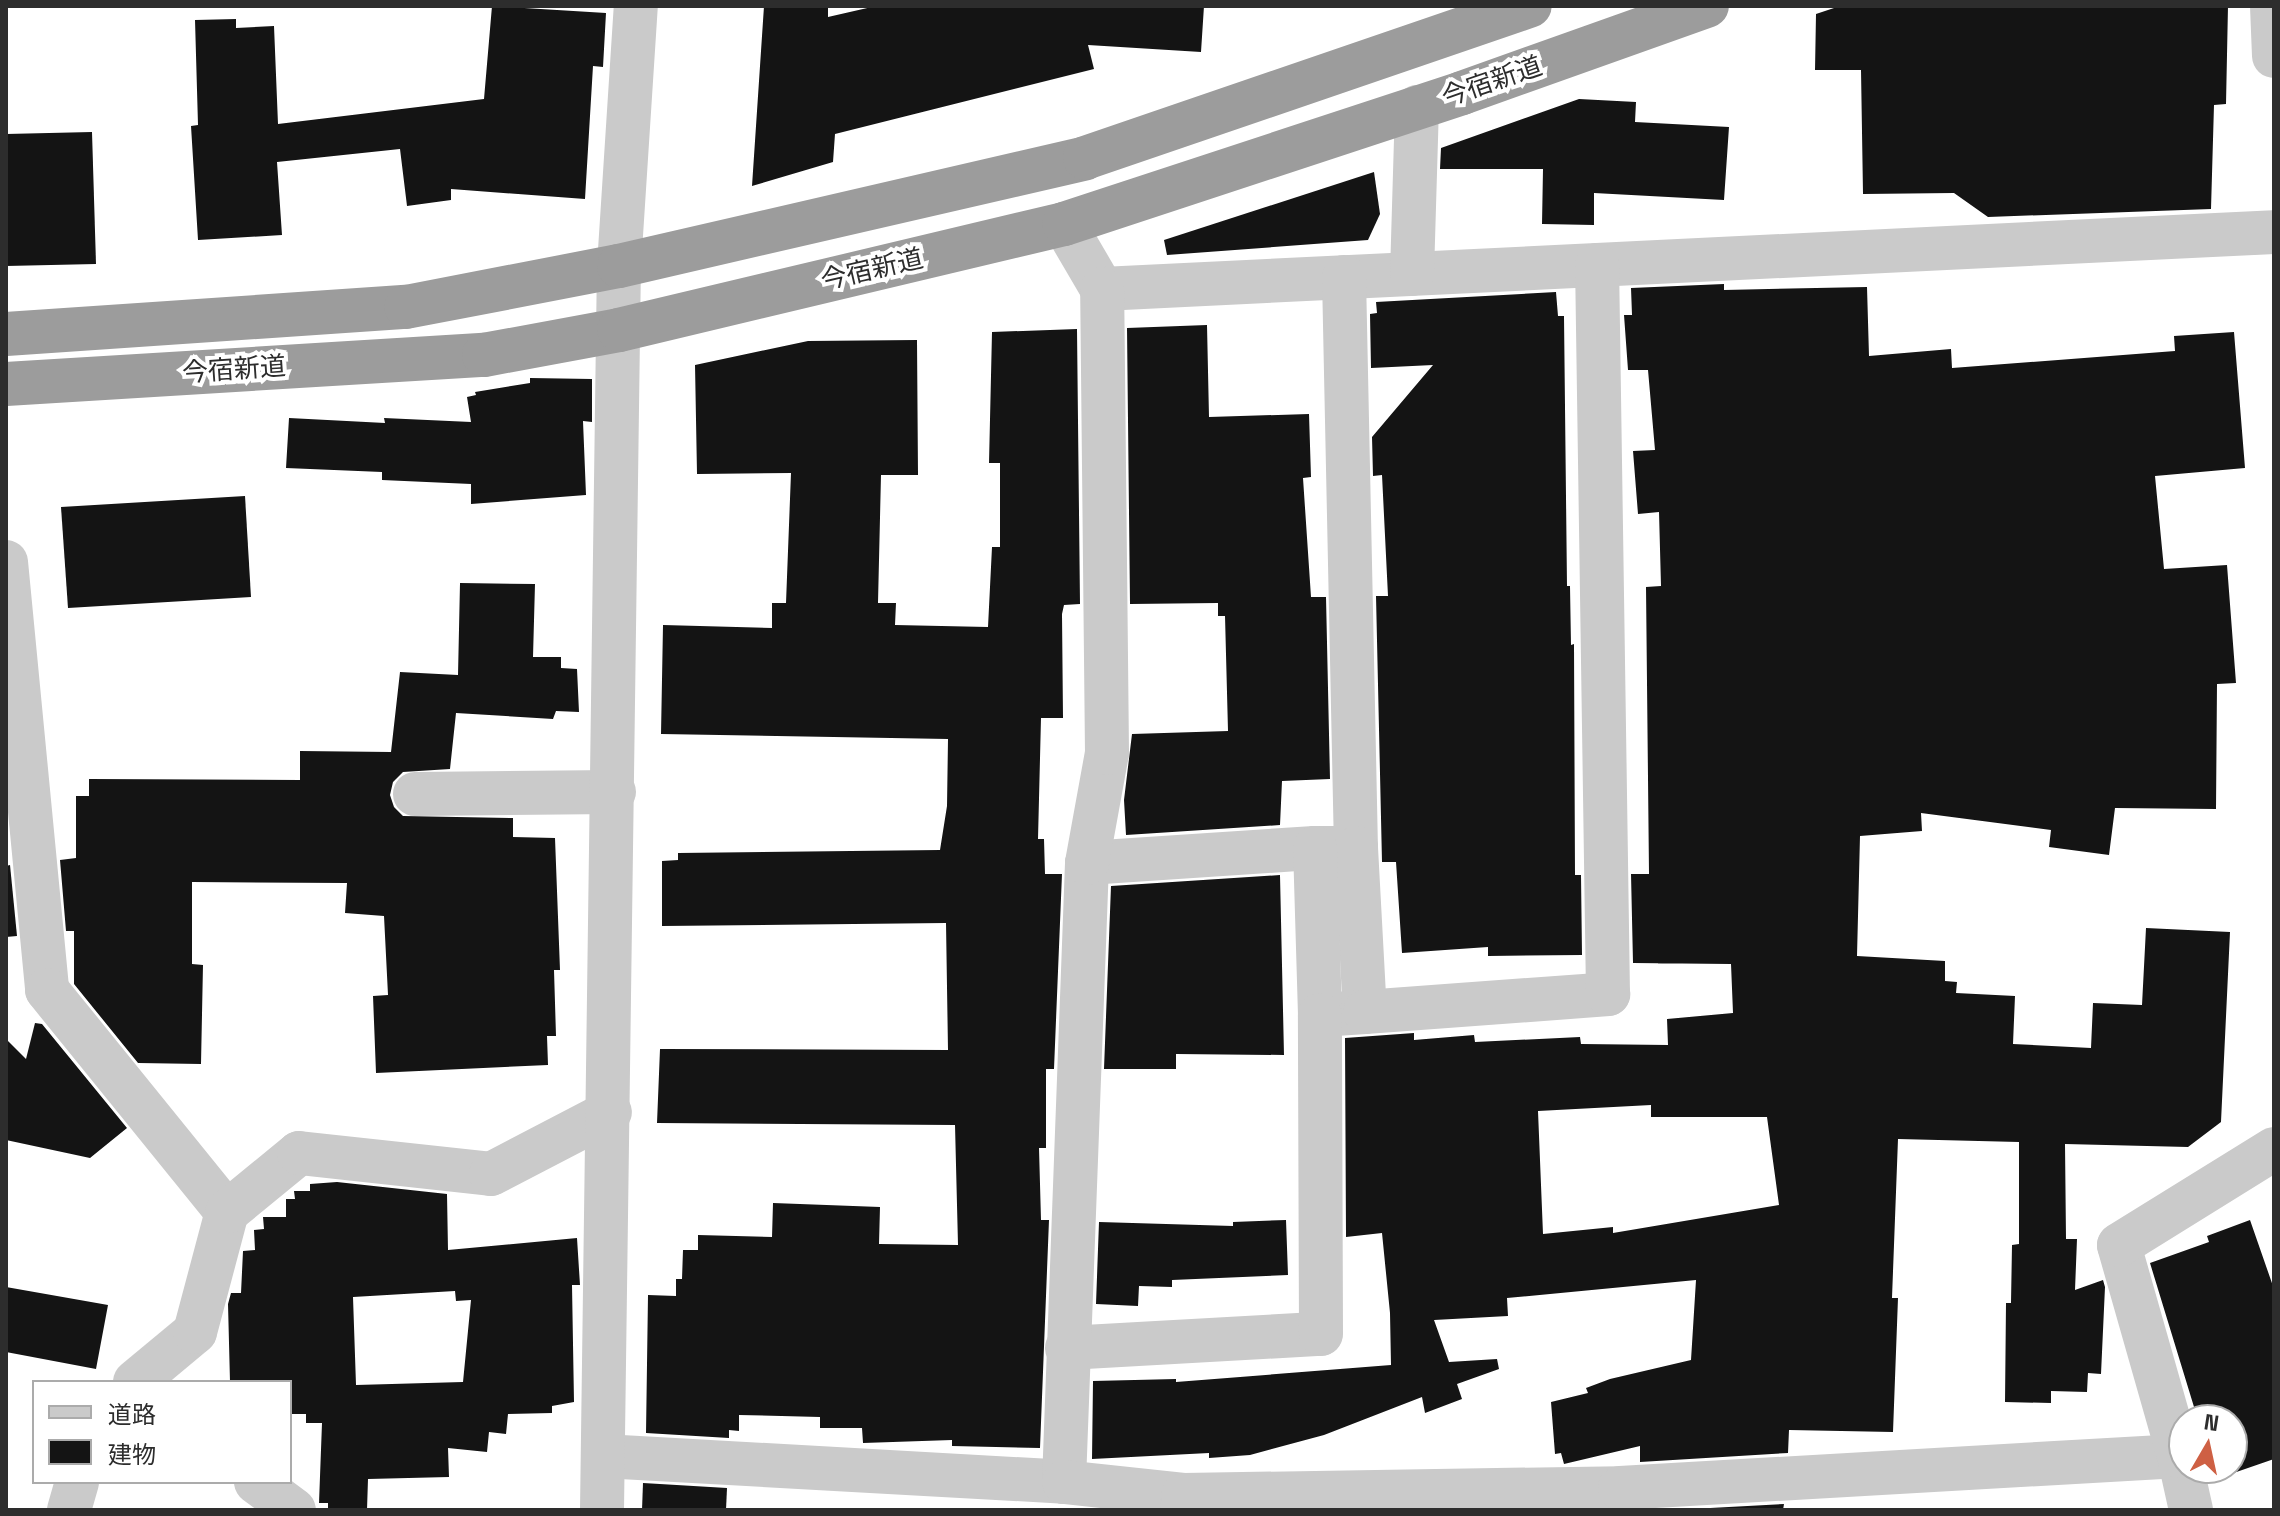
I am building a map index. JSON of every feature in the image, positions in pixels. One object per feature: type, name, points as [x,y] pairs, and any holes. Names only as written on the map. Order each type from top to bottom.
[{"type":"highway","name":"今宿新道","points":[[6,334],[406,307],[619,266],[1085,158],[1442,22],[1530,6]]},
{"type":"highway","name":"今宿新道","points":[[6,384],[484,355],[619,330],[1064,224],[1417,107],[1707,6]]},
{"type":"street","points":[[602,1510],[610,1112],[619,266],[636,6]]},
{"type":"street","points":[[2272,6],[2274,56]]},
{"type":"street","points":[[1412,274],[1417,107]]},
{"type":"street","points":[[1064,224],[1102,289],[1107,753],[1087,863],[1064,1482]]},
{"type":"street","points":[[1102,289],[2274,232]]},
{"type":"street","points":[[1320,1015],[1608,994],[1597,265]]},
{"type":"street","points":[[1067,1348],[1321,1334],[1320,1015],[1335,848],[1344,277]]},
{"type":"street","points":[[6,562],[47,990],[227,1212]]},
{"type":"street","points":[[415,794],[614,792]]},
{"type":"street","points":[[1087,863],[1335,848]]},
{"type":"street","points":[[1335,848],[1365,1012]]},
{"type":"street","points":[[137,1380],[195,1332],[227,1212],[299,1153],[491,1174],[610,1112]]},
{"type":"street","points":[[2168,1417],[2119,1245],[2274,1149]]},
{"type":"street","points":[[603,1456],[1064,1482],[1183,1502],[1620,1488],[2168,1457]]},
{"type":"street","points":[[69,1510],[76,1484]]},
{"type":"street","points":[[259,1484],[294,1510]]},
{"type":"street","points":[[2185,1484],[2191,1510]]},
{"type":"building","points":[[492,6],[606,13],[603,67],[593,66],[585,199],[451,189],[451,200],[407,206],[400,149],[277,162],[282,235],[198,240],[191,126],[198,125],[195,20],[236,19],[236,28],[274,26],[278,124],[484,99]]},
{"type":"building","points":[[764,6],[828,6],[828,17],[876,6],[1204,6],[1201,52],[1088,45],[1094,69],[835,134],[833,162],[752,186]]},
{"type":"building","points":[[1840,6],[2228,6],[2226,104],[2214,105],[2211,209],[1988,217],[1954,193],[1863,194],[1861,70],[1815,70],[1816,14]]},
{"type":"building","points":[[1579,99],[1636,102],[1635,122],[1729,127],[1724,200],[1594,193],[1594,225],[1542,224],[1543,169],[1440,169],[1441,148]]},
{"type":"building","points":[[92,132],[96,264],[6,266],[6,134]]},
{"type":"building","points":[[1374,172],[1380,214],[1368,240],[1167,255],[1164,240]]},
{"type":"building","points":[[1724,284],[1724,290],[1867,287],[1869,356],[1951,349],[1952,368],[2175,351],[2174,336],[2234,332],[2245,468],[2155,476],[2164,569],[2227,565],[2236,683],[2217,684],[2216,809],[2115,808],[2109,855],[2049,847],[2051,830],[1921,813],[1922,831],[1860,836],[1857,956],[1945,961],[1945,981],[1957,982],[1956,993],[2015,996],[2013,1044],[2091,1048],[2093,1003],[2142,1005],[2146,928],[2230,932],[2221,1122],[2188,1147],[2065,1144],[2066,1239],[2077,1239],[2075,1290],[2103,1280],[2105,1287],[2101,1374],[2088,1373],[2087,1392],[2051,1391],[2051,1403],[2005,1402],[2006,1303],[2011,1303],[2012,1245],[2019,1244],[2019,1142],[1898,1139],[1892,1298],[1898,1298],[1893,1432],[1789,1430],[1788,1453],[1640,1462],[1640,1446],[1564,1464],[1561,1453],[1555,1454],[1551,1402],[1588,1393],[1586,1388],[1610,1379],[1691,1360],[1696,1280],[1507,1298],[1508,1316],[1434,1320],[1449,1362],[1497,1359],[1499,1369],[1457,1384],[1462,1399],[1425,1413],[1422,1397],[1324,1435],[1250,1455],[1209,1458],[1209,1453],[1092,1459],[1093,1381],[1176,1379],[1176,1382],[1391,1365],[1390,1313],[1382,1233],[1346,1237],[1345,1038],[1414,1033],[1414,1040],[1474,1035],[1475,1042],[1580,1037],[1581,1044],[1668,1045],[1667,1019],[1733,1013],[1731,964],[1633,963],[1631,874],[1649,874],[1646,587],[1661,586],[1659,512],[1638,514],[1633,451],[1655,450],[1648,370],[1628,370],[1624,315],[1632,315],[1631,288]],"holes":[[[1651,1105],[1651,1117],[1767,1117],[1779,1205],[1613,1233],[1613,1227],[1543,1234],[1538,1111]]]},
{"type":"building","points":[[1556,292],[1558,316],[1564,316],[1567,586],[1570,586],[1571,645],[1574,644],[1575,875],[1581,875],[1582,955],[1488,956],[1488,947],[1402,953],[1396,862],[1382,862],[1376,596],[1388,596],[1382,475],[1373,476],[1372,437],[1433,365],[1371,368],[1370,314],[1377,313],[1376,302]]},
{"type":"building","points":[[1207,325],[1209,417],[1309,414],[1311,477],[1303,478],[1311,597],[1326,597],[1330,779],[1282,781],[1280,825],[1126,835],[1124,800],[1132,734],[1228,731],[1225,616],[1218,616],[1218,603],[1130,604],[1127,328]]},
{"type":"building","points":[[1077,329],[1080,604],[1064,605],[1062,614],[1063,718],[1041,718],[1038,839],[1044,839],[1045,874],[1062,874],[1054,1069],[1046,1069],[1046,1148],[1039,1148],[1041,1220],[1049,1220],[1040,1448],[952,1446],[952,1440],[863,1443],[862,1428],[820,1428],[820,1417],[739,1415],[739,1431],[729,1430],[729,1438],[646,1433],[648,1295],[676,1296],[676,1279],[682,1279],[683,1250],[698,1250],[698,1235],[772,1237],[773,1203],[880,1207],[879,1244],[958,1245],[955,1125],[657,1123],[660,1049],[948,1050],[946,923],[662,926],[662,861],[678,860],[678,853],[940,850],[947,806],[948,739],[661,734],[663,625],[772,628],[772,603],[786,603],[791,473],[697,474],[695,365],[808,341],[917,340],[918,475],[881,475],[878,603],[896,603],[895,625],[988,627],[992,547],[1000,547],[1000,463],[989,463],[992,332]]},
{"type":"building","points":[[530,378],[592,379],[592,422],[583,421],[586,495],[471,504],[471,484],[382,480],[382,472],[286,468],[289,418],[385,423],[384,418],[471,422],[467,397],[476,395],[475,392],[530,383]]},
{"type":"building","points":[[245,496],[251,597],[68,608],[61,507]]},
{"type":"building","points":[[460,583],[535,584],[533,657],[561,657],[561,668],[577,669],[579,712],[556,711],[553,719],[456,713],[450,769],[403,772],[393,782],[390,795],[394,807],[403,816],[513,818],[513,837],[555,838],[560,970],[554,970],[556,1036],[547,1036],[548,1065],[376,1073],[373,996],[388,995],[384,916],[345,913],[347,883],[192,882],[192,964],[203,965],[201,1064],[138,1063],[74,984],[74,931],[66,931],[60,860],[76,858],[76,796],[89,796],[89,779],[300,780],[300,751],[391,752],[400,672],[458,675]]},
{"type":"building","points":[[10,865],[17,936],[6,937],[6,866]]},
{"type":"building","points":[[1280,875],[1284,1055],[1176,1054],[1176,1069],[1104,1069],[1111,886]]},
{"type":"building","points":[[35,1023],[42,1024],[127,1128],[90,1158],[6,1140],[6,1039],[26,1059]]},
{"type":"building","points":[[337,1182],[447,1194],[448,1250],[577,1238],[580,1285],[572,1285],[574,1402],[552,1406],[552,1413],[508,1414],[506,1434],[489,1432],[487,1452],[448,1448],[449,1477],[368,1479],[367,1510],[328,1510],[328,1503],[319,1503],[322,1423],[306,1423],[306,1414],[292,1414],[292,1380],[230,1380],[228,1304],[231,1293],[241,1293],[243,1251],[255,1250],[254,1230],[264,1229],[263,1217],[286,1217],[286,1199],[295,1199],[294,1191],[310,1191],[310,1184]],"holes":[[[455,1291],[456,1301],[471,1300],[463,1382],[356,1385],[353,1297]]]},
{"type":"building","points":[[1286,1220],[1288,1275],[1172,1280],[1172,1287],[1139,1286],[1138,1306],[1096,1304],[1099,1222],[1233,1226],[1233,1222]]},
{"type":"building","points":[[2250,1220],[2274,1289],[2274,1459],[2248,1468],[2248,1404],[2193,1404],[2150,1263],[2209,1242],[2207,1236]]},
{"type":"building","points":[[6,1287],[108,1305],[96,1369],[6,1352]]},
{"type":"building","points":[[643,1483],[727,1488],[726,1510],[642,1510]]},
{"type":"building","points":[[1784,1504],[1783,1510],[1673,1510]]}]
